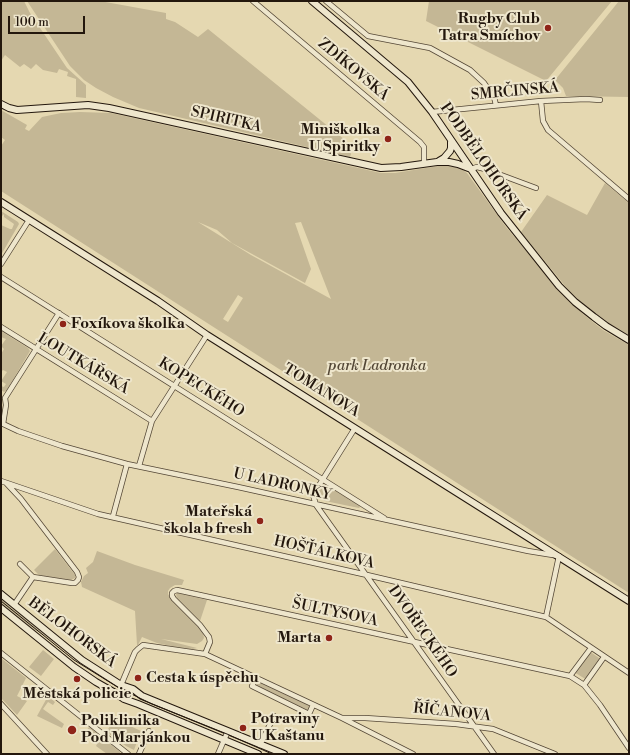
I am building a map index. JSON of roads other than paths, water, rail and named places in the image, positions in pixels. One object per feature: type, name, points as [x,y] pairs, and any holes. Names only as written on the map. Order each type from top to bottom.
[{"type":"street","name":"ZDÍKOVSKÁ","points":[[252,1],[420,142],[424,147],[424,164]]},
{"type":"street","name":"PODBĚLOHORSKÁ","points":[[312,1],[398,73],[412,87],[432,112],[501,213],[559,286],[575,302],[594,317],[629,340]]},
{"type":"street","points":[[326,1],[368,36],[430,48],[470,70],[483,82],[494,98],[496,105]]},
{"type":"street","name":"SMRČINSKÁ","points":[[432,112],[541,101],[586,99],[600,100]]},
{"type":"street","points":[[541,101],[543,121],[548,130],[629,199]]},
{"type":"street","name":"SPIRITKA","points":[[1,104],[8,108],[26,110],[88,105],[95,106],[381,168],[449,162],[470,169]]},
{"type":"street","points":[[438,162],[450,151],[452,145],[450,138]]},
{"type":"street","points":[[450,151],[458,150]]},
{"type":"street","points":[[470,169],[477,167],[485,169],[536,188]]},
{"type":"street","name":"TOMANOVA","points":[[1,202],[158,301],[207,335],[629,601]]},
{"type":"street","points":[[1,264],[29,220]]},
{"type":"street","name":"KOPECKÉHO","points":[[1,277],[175,385],[387,520]]},
{"type":"street","points":[[2,424],[6,405],[3,396],[59,313]]},
{"type":"street","name":"LOUTKÁŘSKÁ","points":[[1,327],[152,421]]},
{"type":"street","points":[[139,466],[152,421],[207,335]]},
{"type":"street","name":"U LADRONKY","points":[[2,424],[18,432],[127,464],[316,504],[528,552],[559,556]]},
{"type":"street","points":[[316,504],[313,495],[355,428]]},
{"type":"street","points":[[112,516],[127,464]]},
{"type":"street","points":[[3,482],[25,505],[79,577],[75,583],[33,577],[20,564]]},
{"type":"street","name":"HOŠŤÁLKOVA","points":[[3,482],[98,514],[367,575],[546,618],[629,673]]},
{"type":"street","name":"DVOŘECKÉHO","points":[[316,504],[494,754]]},
{"type":"street","points":[[546,618],[559,556]]},
{"type":"street","points":[[14,605],[33,577]]},
{"type":"street","name":"ŠULTYSOVA","points":[[205,654],[210,642],[209,637],[200,625],[174,599],[172,593],[174,591],[177,590],[570,676],[584,685],[600,705],[629,748]]},
{"type":"street","name":"BĚLOHORSKÁ","points":[[1,594],[82,660],[121,685],[129,687],[142,696],[284,754]]},
{"type":"street","name":"BĚLOHORSKÁ","points":[[1,608],[74,667],[124,699],[258,754]]},
{"type":"street","points":[[121,685],[135,652],[143,645],[205,654],[342,718],[413,754]]},
{"type":"street","points":[[570,676],[591,648]]},
{"type":"street","points":[[1,653],[128,754]]},
{"type":"street","points":[[584,685],[604,657]]},
{"type":"street","points":[[256,678],[252,686],[309,714],[313,705]]},
{"type":"street","points":[[1,704],[47,754]]},
{"type":"street","points":[[260,745],[274,716]]},
{"type":"street","name":"ŘÍČANOVA","points":[[342,718],[365,718],[473,726],[493,729],[555,754]]},
{"type":"street","points":[[139,754],[149,731]]},
{"type":"street","points":[[218,754],[228,731]]},
{"type":"tram line","points":[[1,601],[74,660],[119,688],[152,704],[272,754]]},
{"type":"place","name":"Rugby Club Tatra Smíchov","points":[[548,28]]},
{"type":"place","name":"Miniškolka U Spiritky","points":[[388,139]]},
{"type":"place","name":"Foxíkova školka","points":[[63,324]]},
{"type":"place","name":"Mateřská škola b fresh","points":[[260,521]]},
{"type":"place","name":"Marta","points":[[329,638]]},
{"type":"place","name":"Cesta k úspěchu","points":[[138,678]]},
{"type":"place","name":"Městská policie","points":[[77,679]]},
{"type":"place","name":"Potraviny U Kaštanu","points":[[243,728]]},
{"type":"place","name":"Poliklinika Pod Marjánkou","points":[[72,730]]},
{"type":"park label","name":"park Ladronka","points":[[377,366]]}]
